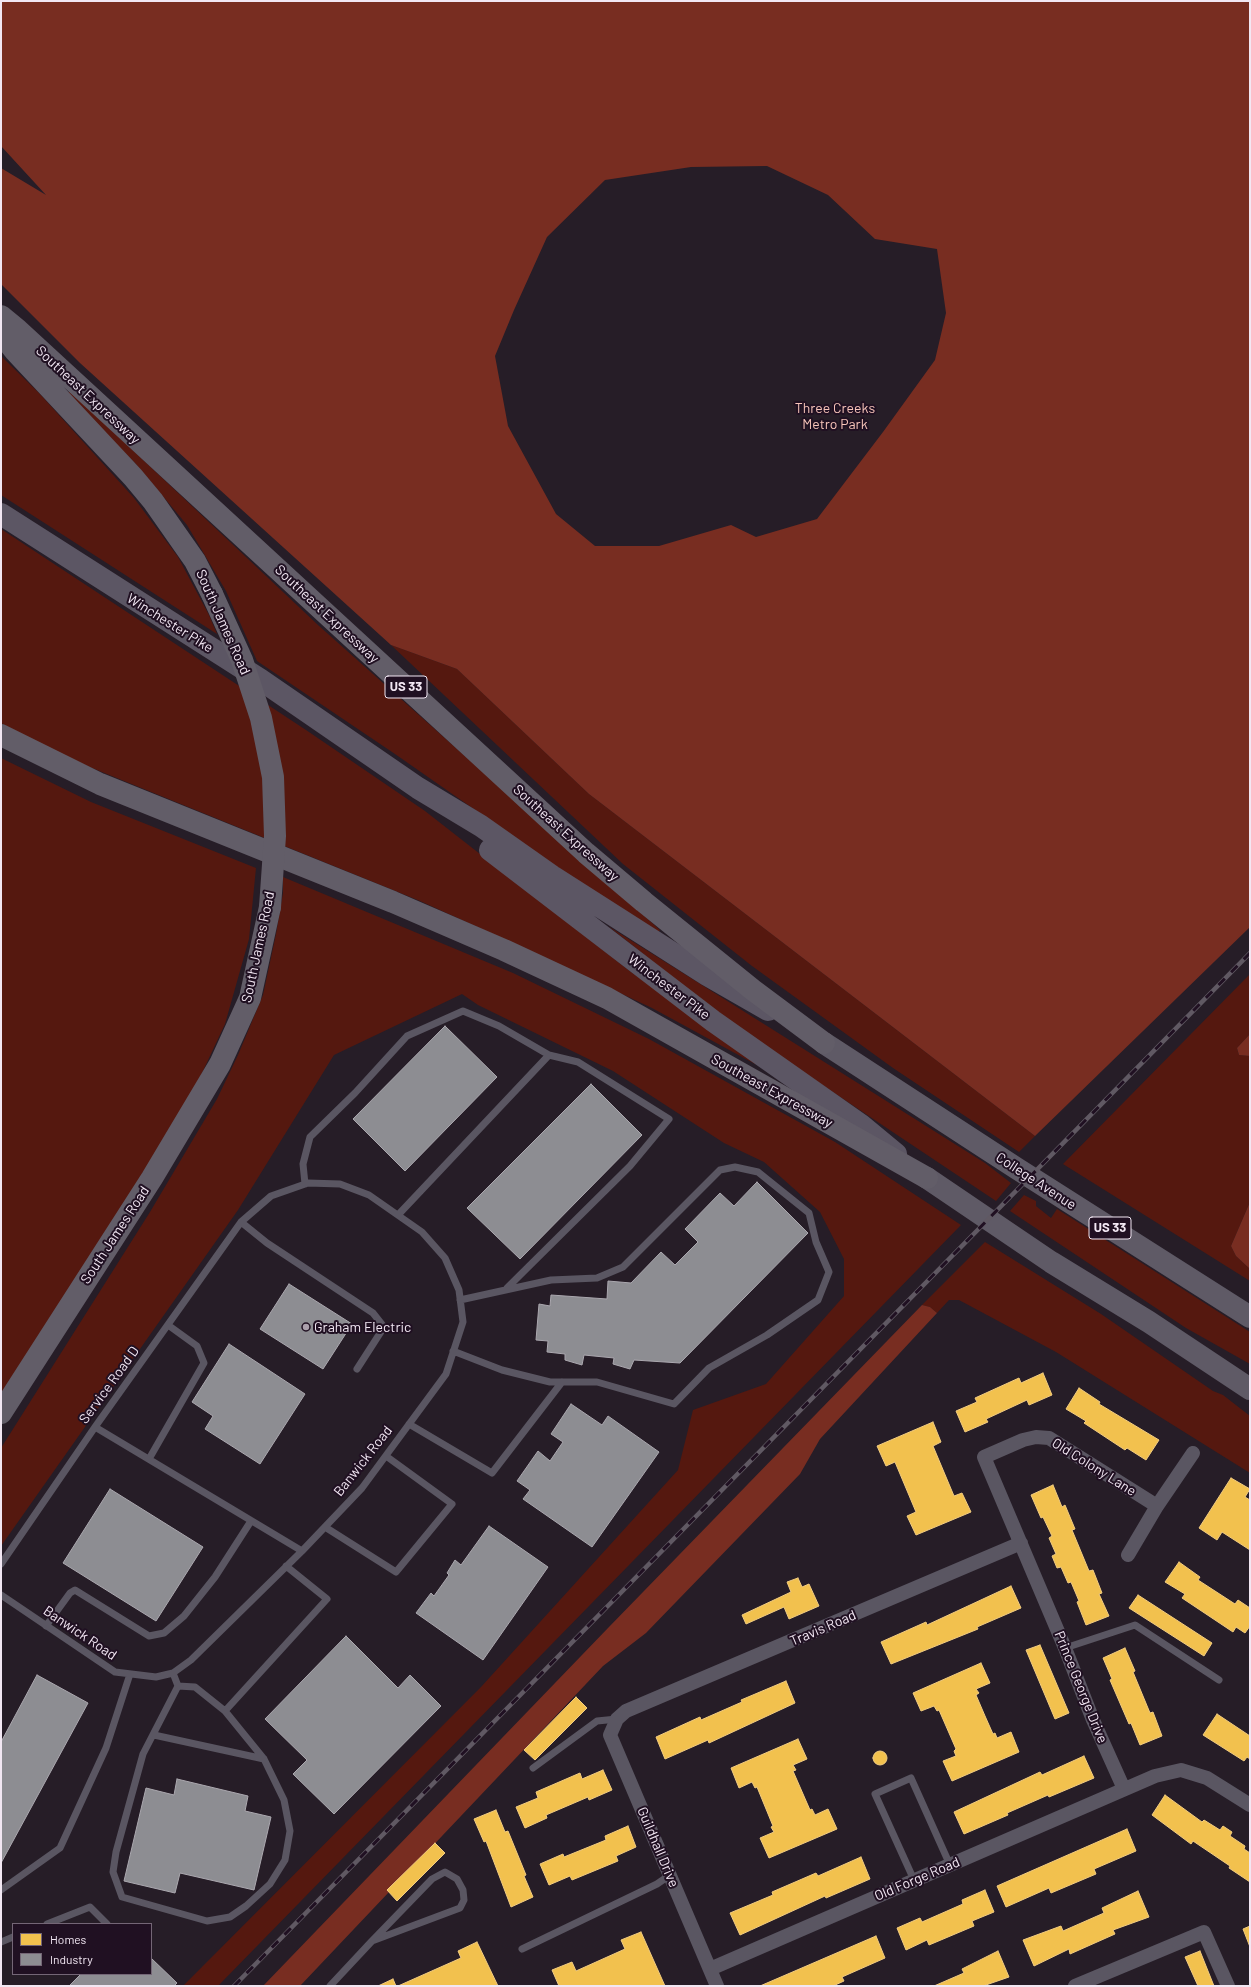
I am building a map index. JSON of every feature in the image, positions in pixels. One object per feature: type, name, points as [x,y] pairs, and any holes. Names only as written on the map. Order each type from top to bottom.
[{"type":"highway","name":"Southeast Expressway","points":[[1,316],[586,853],[753,990],[824,1043]]},
{"type":"highway","name":"South James Road","points":[[1,333],[15,351],[133,477],[153,501],[194,561],[212,594],[242,660],[261,718],[273,777],[275,836],[270,907],[250,998],[220,1064],[152,1178],[1,1413]]},
{"type":"highway","name":"Southeast Expressway","points":[[1,735],[100,784],[393,902],[504,950],[607,998],[927,1178]]},
{"type":"highway","name":"College Avenue","points":[[824,1043],[1016,1168],[1250,1317]]},
{"type":"highway","points":[[927,1178],[1051,1262],[1248,1385]]},
{"type":"main road","name":"Winchester Pike","points":[[1,514],[261,680],[418,788],[481,826],[552,876],[700,970],[824,1043]]},
{"type":"main road","name":"Winchester Pike","points":[[418,788],[474,837],[580,919],[714,1021],[861,1125],[927,1178]]},
{"type":"street","name":"Old Colony Lane","points":[[984,1457],[1023,1440],[1036,1437],[1049,1438],[1158,1506]]},
{"type":"street","points":[[1128,1555],[1193,1453]]},
{"type":"street","name":"Prince George Drive","points":[[984,1457],[1065,1648],[1093,1720],[1124,1790]]},
{"type":"street","name":"Travis Road","points":[[621,1715],[1021,1543]]},
{"type":"street","name":"Guildhall Drive","points":[[621,1715],[612,1726],[610,1735],[718,1986]]},
{"type":"street","points":[[1124,1790],[1155,1776],[1181,1770],[1207,1778],[1250,1805]]},
{"type":"street","name":"Old Forge Road","points":[[710,1969],[1124,1790]]},
{"type":"street","points":[[1075,1986],[1204,1932],[1228,1986]]},
{"type":"lane","points":[[305,1184],[303,1164],[310,1137],[355,1093],[407,1036],[463,1012],[499,1026],[549,1055],[578,1062],[669,1119],[630,1166],[507,1289]]},
{"type":"lane","points":[[398,1215],[549,1055]]},
{"type":"lane","points":[[453,1351],[502,1370],[550,1382],[597,1382],[674,1404],[710,1368],[767,1335],[818,1300],[829,1272],[816,1242],[809,1213],[758,1172],[735,1167],[720,1170],[623,1267],[596,1278],[551,1280],[460,1300]]},
{"type":"lane","name":"Banwick Road","points":[[1,1595],[115,1672],[156,1677],[173,1673],[191,1660],[302,1551],[362,1488],[446,1374],[463,1322],[459,1290],[445,1258],[422,1232],[369,1196],[340,1184],[305,1184],[271,1196],[241,1222]]},
{"type":"lane","points":[[241,1222],[267,1243],[373,1314],[384,1327],[357,1369]]},
{"type":"lane","name":"Service Road D","points":[[1,1564],[95,1427],[241,1222]]},
{"type":"lane","points":[[149,1459],[204,1364],[196,1346],[168,1325]]},
{"type":"lane","points":[[409,1424],[492,1473],[562,1382]]},
{"type":"lane","points":[[95,1427],[302,1551]]},
{"type":"lane","points":[[325,1527],[396,1572],[452,1504],[386,1456]]},
{"type":"lane","points":[[46,1626],[70,1593],[75,1590],[149,1636],[164,1633],[184,1616],[215,1578],[251,1521]]},
{"type":"lane","points":[[225,1712],[327,1599],[286,1566]]},
{"type":"lane","points":[[1065,1648],[1135,1625],[1219,1680]]},
{"type":"lane","points":[[173,1673],[178,1686],[143,1754],[116,1852],[113,1872],[116,1885],[122,1897],[207,1922],[230,1917],[246,1906],[270,1884],[285,1860],[290,1831],[284,1800],[264,1759],[225,1712],[195,1688],[178,1686]]},
{"type":"lane","points":[[1,1890],[60,1848],[106,1748],[130,1674]]},
{"type":"lane","points":[[533,1768],[597,1721],[621,1715]]},
{"type":"lane","points":[[154,1735],[264,1759]]},
{"type":"lane","points":[[914,1880],[875,1794],[911,1778],[950,1865]]},
{"type":"lane","points":[[330,1986],[372,1941],[432,1879],[445,1872],[457,1879],[463,1890],[464,1900],[460,1908],[372,1941]]},
{"type":"lane","points":[[522,1949],[657,1884],[670,1875]]},
{"type":"lane","points":[[50,1923],[90,1907],[106,1923]]},
{"type":"lane","points":[[1,1942],[12,1937]]},
{"type":"shaded area","name":"Three Creeks Metro Park","points":[[1,1],[1250,1],[1250,927],[1035,1136],[589,794],[457,669],[391,645],[80,363],[1,284],[1,168],[46,195],[1,146]],"holes":[[[767,166],[828,195],[875,239],[937,249],[946,313],[935,360],[817,519],[756,537],[731,525],[659,546],[595,546],[556,514],[508,426],[495,356],[547,237],[605,180],[691,167]]]},
{"type":"shaded area","points":[[1,356],[39,393],[134,498],[178,557],[209,615],[217,634],[1,495]]},
{"type":"shaded area","points":[[70,391],[318,625],[660,930],[658,933],[557,867],[395,754],[257,661],[226,591],[187,525],[135,463],[66,395]]},
{"type":"shaded area","points":[[1,529],[306,730],[425,811],[631,972],[758,1060],[755,1064],[652,1008],[420,901],[60,755],[1,723]]},
{"type":"shaded area","points":[[391,645],[457,669],[589,794],[1035,1136],[1019,1152],[893,1068],[752,966],[623,864]]},
{"type":"shaded area","points":[[1,758],[91,802],[256,868],[249,939],[225,1024],[202,1073],[172,1131],[1,1394]]},
{"type":"shaded area","points":[[283,877],[513,973],[649,1039],[835,1142],[961,1225],[218,1986],[183,1986],[481,1687],[678,1470],[693,1410],[766,1384],[844,1296],[844,1259],[820,1212],[764,1162],[724,1143],[613,1071],[478,1005],[462,994],[334,1055],[238,1210],[1,1546],[1,1448],[150,1212],[217,1099],[238,1055],[263,995],[283,893]]},
{"type":"shaded area","points":[[608,926],[985,1163],[1011,1183],[996,1201],[737,1028]]},
{"type":"shaded area","points":[[1250,974],[1250,1034],[1237,1048],[1239,1055],[1250,1056],[1250,1202],[1231,1246],[1236,1256],[1250,1269],[1250,1281],[1063,1164]]},
{"type":"shaded area","points":[[1250,1034],[1250,1056],[1239,1055],[1237,1048]]},
{"type":"shaded area","points":[[1024,1195],[1036,1201],[1036,1206],[1051,1218],[1057,1209],[1250,1332],[1250,1364],[1186,1328],[1010,1211]]},
{"type":"shaded area","points":[[1250,1202],[1250,1269],[1236,1256],[1231,1246]]},
{"type":"shaded area","points":[[985,1242],[1101,1314],[1213,1391],[1223,1395],[1250,1416],[1250,1473],[1056,1352],[959,1300],[949,1300],[937,1313],[930,1307],[922,1305]]},
{"type":"shaded area","points":[[922,1305],[930,1307],[937,1313],[820,1439],[800,1474],[646,1633],[603,1666],[300,1986],[263,1986],[608,1628]]},
{"type":"building: Homes","points":[[1043,1373],[1052,1395],[1029,1405],[1027,1400],[986,1419],[988,1422],[965,1432],[956,1411],[977,1402],[975,1398],[1019,1378],[1021,1383]]},
{"type":"building: Homes","points":[[1079,1388],[1100,1402],[1099,1404],[1159,1440],[1146,1460],[1127,1448],[1125,1450],[1084,1423],[1086,1421],[1066,1409]]},
{"type":"building: Homes","points":[[933,1422],[941,1442],[933,1446],[954,1496],[962,1493],[971,1512],[916,1535],[907,1516],[916,1512],[895,1462],[886,1466],[877,1446]]},
{"type":"building: Homes","points":[[1231,1478],[1250,1489],[1245,1497],[1250,1500],[1250,1550],[1222,1532],[1217,1540],[1199,1528]]},
{"type":"building: Homes","points":[[1053,1485],[1062,1507],[1065,1505],[1075,1529],[1072,1530],[1089,1571],[1093,1570],[1102,1593],[1099,1594],[1109,1616],[1086,1625],[1077,1602],[1079,1601],[1071,1582],[1068,1583],[1061,1567],[1057,1568],[1052,1556],[1056,1554],[1049,1538],[1052,1536],[1043,1517],[1041,1518],[1031,1495]]},
{"type":"building: Homes","points":[[1179,1562],[1200,1577],[1198,1580],[1235,1604],[1238,1600],[1250,1608],[1250,1626],[1245,1633],[1236,1627],[1233,1632],[1182,1598],[1185,1594],[1165,1582]]},
{"type":"building: Homes","points":[[798,1578],[802,1587],[809,1584],[819,1606],[789,1619],[784,1607],[746,1624],[742,1615],[791,1592],[787,1582]]},
{"type":"building: Homes","points":[[1011,1586],[1021,1608],[977,1627],[978,1629],[891,1664],[881,1642],[926,1622],[927,1625]]},
{"type":"building: Homes","points":[[1138,1595],[1212,1643],[1204,1656],[1129,1608]]},
{"type":"building: Homes","points":[[1040,1645],[1069,1713],[1055,1719],[1026,1650]]},
{"type":"building: Homes","points":[[1125,1648],[1150,1713],[1153,1712],[1162,1736],[1140,1745],[1110,1680],[1112,1679],[1103,1658]]},
{"type":"building: Homes","points":[[981,1663],[990,1683],[976,1689],[979,1693],[976,1695],[993,1734],[995,1733],[997,1738],[1011,1732],[1019,1752],[952,1781],[943,1761],[956,1756],[954,1751],[956,1749],[939,1710],[937,1711],[934,1706],[921,1711],[913,1693]]},
{"type":"building: Homes","points":[[786,1681],[795,1703],[709,1743],[708,1740],[665,1759],[656,1737],[700,1717],[701,1720],[742,1702],[741,1700]]},
{"type":"building: Homes","points":[[576,1697],[587,1708],[535,1760],[524,1750]]},
{"type":"building: Homes","points":[[1217,1714],[1250,1736],[1250,1759],[1247,1757],[1244,1761],[1203,1735]]},
{"type":"building: Homes","points":[[798,1739],[807,1759],[793,1765],[796,1770],[793,1771],[810,1810],[812,1809],[815,1815],[828,1809],[837,1829],[769,1858],[760,1838],[774,1832],[771,1827],[773,1826],[757,1787],[755,1788],[752,1782],[739,1788],[731,1768]]},
{"type":"building: Homes","points":[[877,1751],[883,1751],[887,1755],[887,1761],[883,1765],[877,1765],[873,1761],[873,1755]]},
{"type":"building: Homes","points":[[1084,1756],[1094,1778],[1049,1797],[1048,1795],[1007,1813],[1008,1815],[964,1834],[954,1812],[1040,1772],[1042,1775]]},
{"type":"building: Homes","points":[[603,1770],[612,1790],[589,1800],[588,1797],[546,1815],[547,1818],[525,1828],[516,1807],[538,1798],[536,1792],[580,1773],[582,1779]]},
{"type":"building: Homes","points":[[1165,1795],[1202,1822],[1204,1820],[1220,1830],[1223,1826],[1232,1832],[1230,1836],[1245,1846],[1244,1849],[1250,1853],[1250,1882],[1229,1868],[1230,1866],[1193,1841],[1191,1844],[1152,1815]]},
{"type":"building: Homes","points":[[496,1810],[505,1832],[508,1831],[526,1875],[524,1876],[533,1897],[511,1907],[486,1841],[484,1842],[474,1819]]},
{"type":"building: Homes","points":[[628,1826],[636,1847],[616,1856],[618,1861],[572,1880],[570,1876],[549,1885],[540,1864],[563,1854],[564,1857],[606,1840],[605,1836]]},
{"type":"building: Homes","points":[[1127,1829],[1136,1851],[1094,1869],[1096,1874],[1051,1893],[1049,1888],[1006,1907],[997,1886]]},
{"type":"building: Homes","points":[[435,1843],[445,1853],[397,1901],[387,1890]]},
{"type":"building: Homes","points":[[861,1857],[870,1879],[826,1898],[825,1896],[740,1935],[730,1913],[773,1895],[772,1892],[816,1873],[818,1876]]},
{"type":"building: Homes","points":[[985,1890],[994,1912],[972,1921],[974,1926],[929,1945],[927,1940],[906,1950],[897,1928],[920,1918],[922,1922],[963,1904],[962,1900]]},
{"type":"building: Homes","points":[[1138,1891],[1149,1917],[1113,1930],[1115,1934],[1070,1954],[1069,1949],[1034,1966],[1023,1940],[1061,1926],[1063,1931],[1104,1913],[1102,1908]]},
{"type":"building: Homes","points":[[1250,1926],[1250,1947],[1243,1929]]},
{"type":"building: Homes","points":[[641,1932],[665,1986],[559,1986],[552,1970],[572,1962],[576,1971],[625,1949],[621,1940]]},
{"type":"building: Homes","points":[[876,1936],[885,1958],[842,1977],[844,1981],[833,1986],[760,1986]]},
{"type":"building: Homes","points":[[477,1942],[498,1986],[398,1986],[461,1958],[458,1951]]},
{"type":"building: Homes","points":[[998,1951],[1009,1977],[983,1986],[934,1986],[964,1973],[962,1969]]},
{"type":"building: Homes","points":[[1200,1951],[1214,1986],[1198,1986],[1185,1957]]},
{"type":"building: Homes","points":[[393,1979],[396,1986],[378,1986]]},
{"type":"building: Industry","points":[[445,1026],[497,1077],[405,1171],[353,1119]]},
{"type":"building: Industry","points":[[591,1084],[642,1135],[520,1259],[467,1208]]},
{"type":"building: Industry","points":[[757,1182],[808,1233],[680,1363],[634,1360],[630,1369],[613,1364],[614,1358],[584,1355],[582,1365],[565,1360],[565,1354],[547,1352],[548,1341],[536,1340],[539,1304],[550,1306],[551,1295],[607,1299],[608,1281],[631,1283],[661,1252],[675,1265],[698,1242],[685,1229],[720,1193],[734,1206]]},
{"type":"building: Industry","name":"Graham Electric","points":[[289,1284],[352,1324],[323,1369],[260,1329]]},
{"type":"building: Industry","points":[[229,1344],[305,1394],[260,1464],[205,1429],[213,1416],[192,1402]]},
{"type":"building: Industry","points":[[571,1404],[602,1425],[608,1416],[659,1452],[592,1547],[523,1499],[530,1490],[517,1481],[538,1451],[550,1461],[563,1442],[551,1434]]},
{"type":"building: Industry","points":[[110,1489],[203,1547],[156,1621],[63,1563]]},
{"type":"building: Industry","points":[[489,1526],[548,1567],[483,1660],[416,1613],[431,1593],[434,1596],[449,1575],[447,1573],[455,1560],[461,1565]]},
{"type":"building: Industry","points":[[346,1636],[398,1688],[410,1675],[441,1706],[334,1814],[293,1774],[307,1760],[265,1719]]},
{"type":"building: Industry","points":[[37,1675],[88,1703],[1,1863],[1,1742]]},
{"type":"building: Industry","points":[[177,1779],[248,1796],[245,1811],[271,1817],[254,1890],[180,1873],[175,1893],[124,1881],[146,1788],[174,1795]]},
{"type":"building: Industry","points":[[152,1959],[177,1983],[174,1986],[69,1986],[80,1975],[152,1975]]},
{"type":"railway","points":[[234,1986],[1250,953]]},
{"type":"place","name":"Graham Electric","points":[[306,1327]]}]
